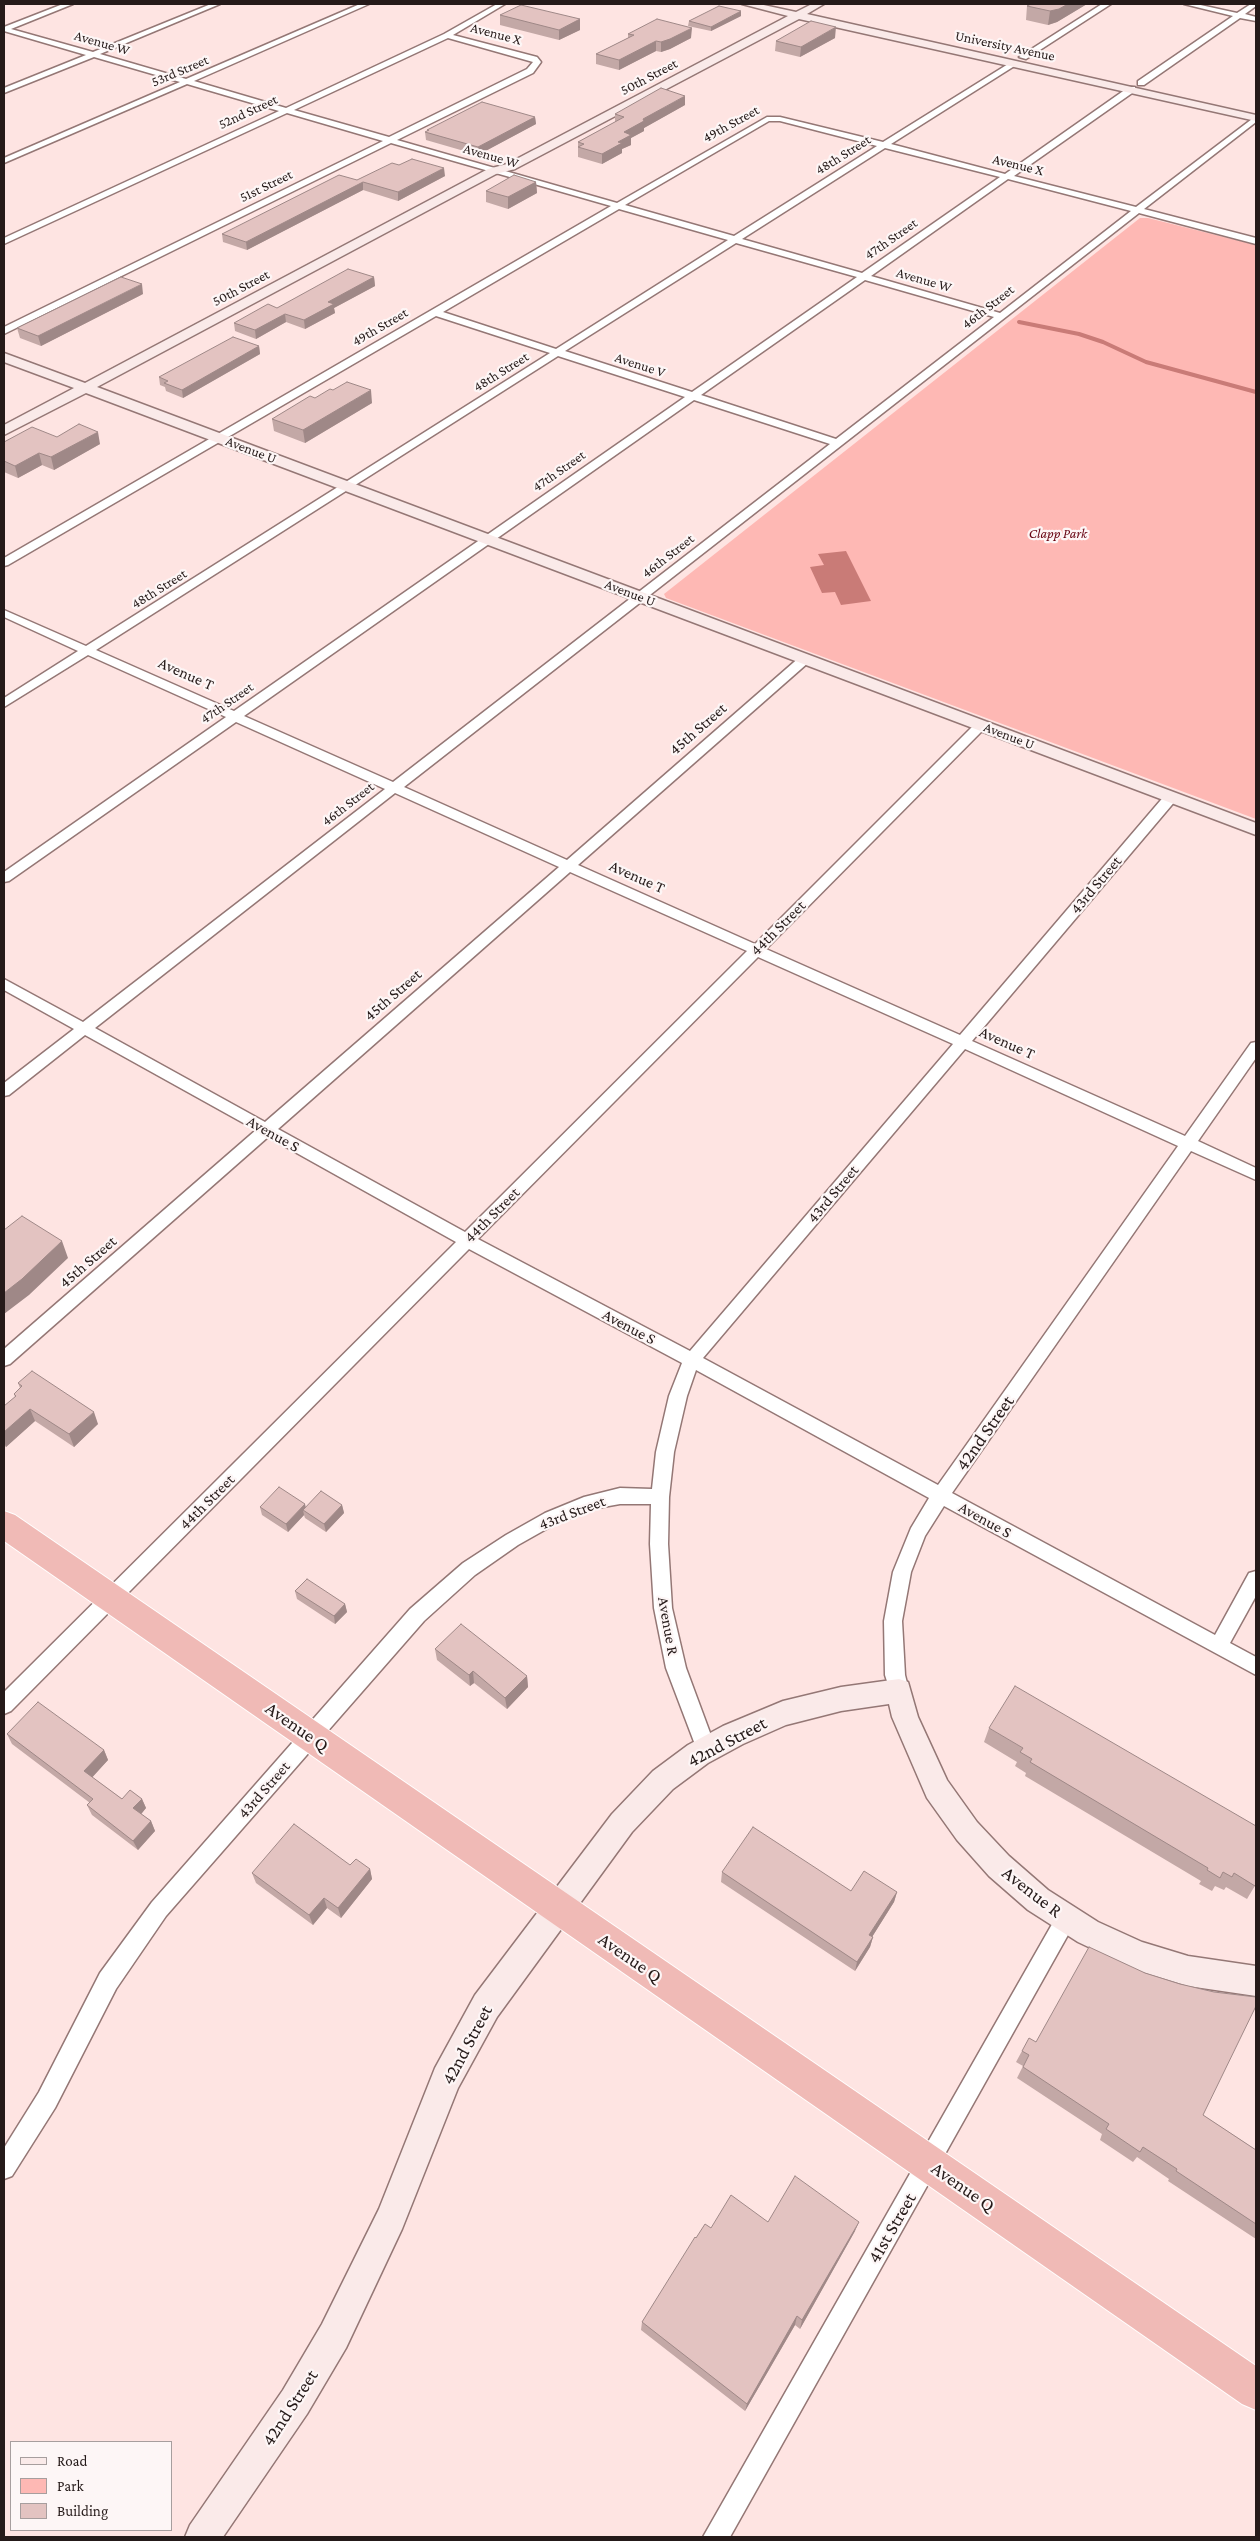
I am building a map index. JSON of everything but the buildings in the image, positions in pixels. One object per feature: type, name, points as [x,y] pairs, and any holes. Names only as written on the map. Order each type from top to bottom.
[{"type":"highway","name":"Avenue Q","points":[[4,1524],[1256,2390]]},
{"type":"main road","name":"University Avenue","points":[[747,4],[783,6],[802,13],[929,41],[1013,63],[1028,62],[1136,86],[1256,109]]},
{"type":"main road","name":"50th Street","points":[[4,431],[492,171],[511,167],[819,4]]},
{"type":"main road","points":[[760,20],[783,6]]},
{"type":"main road","name":"University Avenue","points":[[929,41],[1023,57],[1256,118]]},
{"type":"main road","name":"50th Street","points":[[492,171],[495,162],[504,158]]},
{"type":"main road","name":"Avenue U","points":[[4,357],[1256,829]]},
{"type":"main road","name":"42nd Street","points":[[202,2537],[295,2402],[334,2336],[391,2218],[446,2079],[486,2006],[622,1823],[663,1780],[706,1749],[783,1713],[841,1699],[899,1692]]},
{"type":"main road","name":"Avenue R","points":[[899,1692],[905,1717],[937,1789],[967,1831],[999,1866],[1038,1900],[1066,1919],[1139,1956],[1188,1971],[1256,1981]]},
{"type":"street","points":[[4,29],[69,4]]},
{"type":"street","points":[[4,91],[217,4]]},
{"type":"street","name":"53rd Street","points":[[4,161],[366,4]]},
{"type":"street","name":"52nd Street","points":[[4,241],[447,36],[502,4]]},
{"type":"street","points":[[1023,57],[1107,4]]},
{"type":"street","points":[[1187,4],[1256,19]]},
{"type":"street","name":"47th Street","points":[[4,878],[1255,4]]},
{"type":"street","name":"Avenue W","points":[[4,29],[1001,316]]},
{"type":"street","name":"Avenue X","points":[[447,36],[534,58],[537,62]]},
{"type":"street","name":"51st Street","points":[[4,331],[530,71],[537,62]]},
{"type":"street","name":"48th Street","points":[[4,704],[1013,63]]},
{"type":"street","name":"Avenue X","points":[[772,118],[1256,241]]},
{"type":"street","name":"49th Street","points":[[4,563],[762,121],[772,118]]},
{"type":"street","name":"46th Street","points":[[4,1091],[1256,118]]},
{"type":"street","name":"Avenue V","points":[[434,312],[837,443]]},
{"type":"street","name":"Avenue T","points":[[4,613],[396,787],[1256,1174]]},
{"type":"street","name":"45th Street","points":[[4,1359],[805,658]]},
{"type":"street","name":"44th Street","points":[[4,1705],[981,725]]},
{"type":"street","name":"43rd Street","points":[[4,2168],[47,2100],[108,1981],[132,1945],[159,1909],[417,1615],[469,1569],[512,1540],[551,1518],[590,1502],[620,1496],[660,1496],[665,1452],[678,1396],[692,1360],[1171,797]]},
{"type":"street","name":"Avenue S","points":[[4,984],[466,1240],[692,1360],[1256,1667]]},
{"type":"street","name":"42nd Street","points":[[899,1692],[895,1675],[893,1621],[902,1572],[917,1533],[941,1495],[1256,1047]]},
{"type":"street","name":"Avenue R","points":[[660,1496],[659,1544],[663,1608],[676,1668],[706,1749]]},
{"type":"street","points":[[1218,1646],[1256,1579]]},
{"type":"street","name":"41st Street","points":[[716,2537],[1066,1919]]},
{"type":"green space","name":"Clapp Park","points":[[1140,218],[1148,218],[1256,245],[1256,819],[666,598],[664,594]]},
{"type":"shaded area","points":[[846,551],[871,601],[841,605],[835,592],[822,593],[810,567],[824,565],[818,554]]},
{"type":"waterway","points":[[1019,322],[1079,334],[1103,342],[1146,362],[1256,392]]}]
